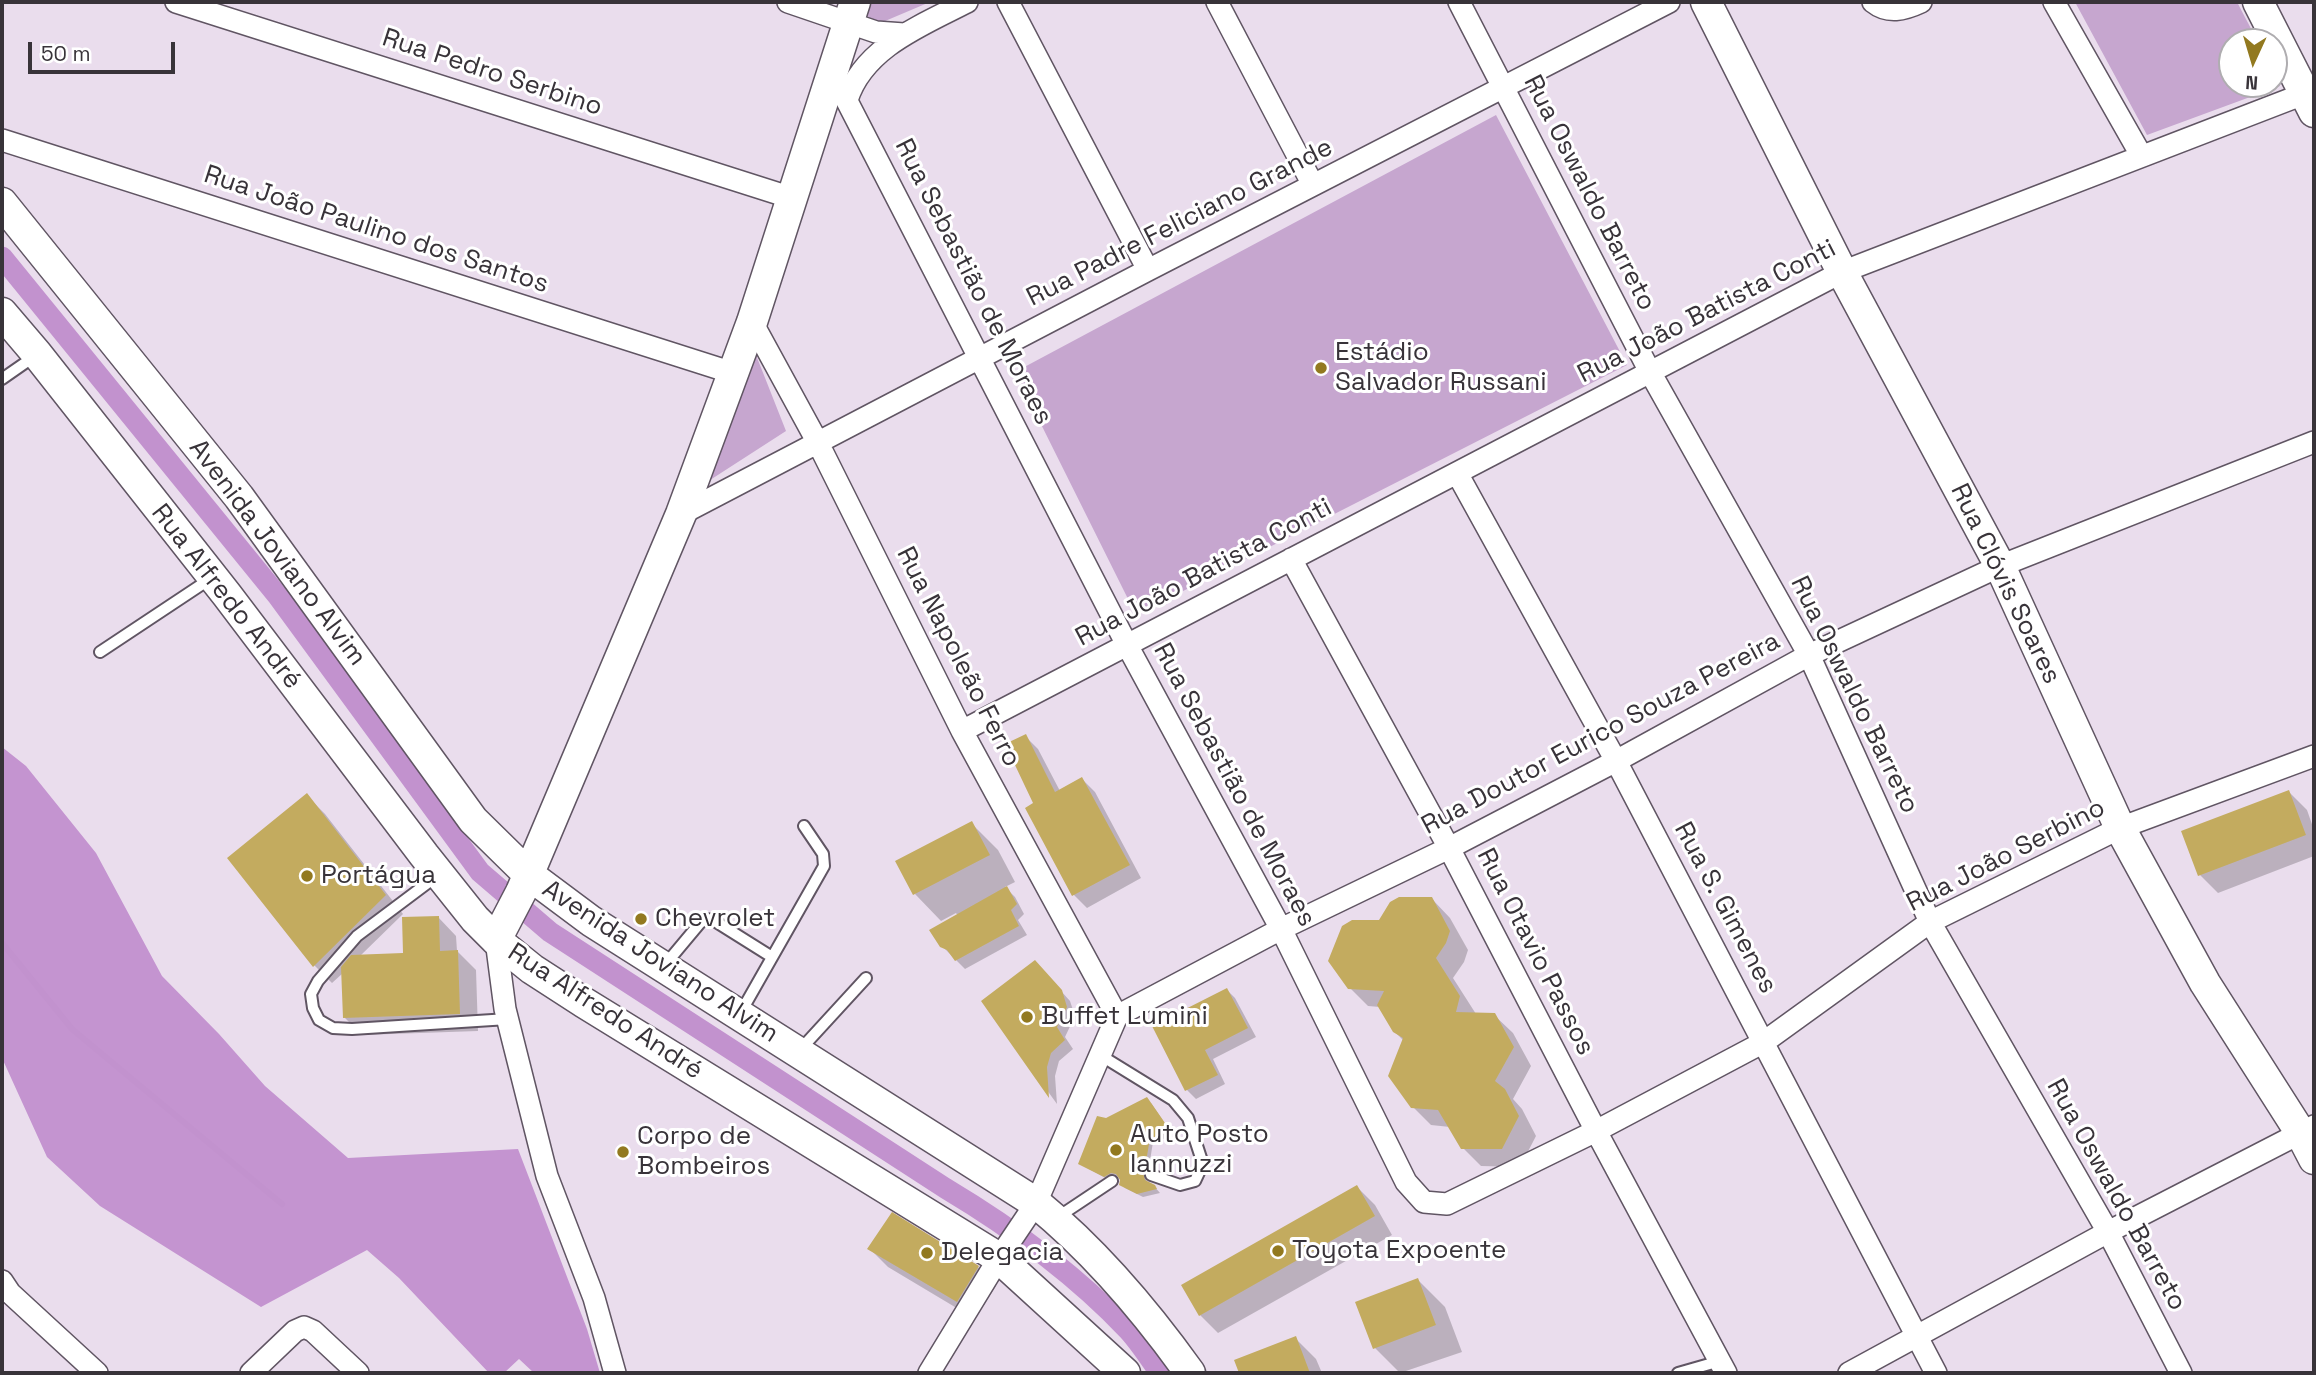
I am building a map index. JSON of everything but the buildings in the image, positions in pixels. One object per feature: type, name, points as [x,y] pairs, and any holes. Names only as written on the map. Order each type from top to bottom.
[{"type":"main road","name":"Rua Clóvis Soares","points":[[1706,2],[1842,272],[2000,566],[2120,828],[2205,982],[2307,1129],[2314,1159]]},
{"type":"main road","points":[[2258,2],[2311,99]]},
{"type":"main road","points":[[500,933],[524,883],[681,514],[752,322],[852,11]]},
{"type":"main road","name":"Avenida Joviano Alvim","points":[[2,203],[239,497],[473,820],[496,843],[524,883],[560,898],[591,921],[740,1015],[1076,1236],[1140,1305],[1190,1373]]},
{"type":"main road","name":"Rua Alfredo André","points":[[2,313],[212,578],[475,919],[500,933],[532,968],[583,1002],[1002,1254],[1125,1373]]},
{"type":"main road","points":[[496,843],[515,847],[542,841]]},
{"type":"main road","points":[[542,841],[549,880],[560,898]]},
{"type":"street","name":"Rua Pedro Serbino","points":[[176,2],[792,198]]},
{"type":"street","points":[[788,2],[852,11],[876,32],[904,34]]},
{"type":"street","points":[[847,100],[858,74],[904,34],[967,2]]},
{"type":"street","points":[[1008,2],[1148,270]]},
{"type":"street","points":[[1217,2],[1313,185]]},
{"type":"street","name":"Rua Oswaldo Barreto","points":[[1459,2],[1650,372],[1810,655],[1930,922],[2108,1232],[2181,1373]]},
{"type":"street","name":"Rua Padre Feliciano Grande","points":[[681,514],[1669,2]]},
{"type":"street","points":[[1873,2],[1881,8],[1894,10],[1907,9],[1921,2]]},
{"type":"street","points":[[2054,2],[2141,155]]},
{"type":"street","name":"Rua Sebastião de Moraes","points":[[832,72],[1127,645],[1281,929],[1406,1182],[1424,1202],[1447,1204]]},
{"type":"street","name":"Rua João Batista Conti","points":[[962,731],[1842,272],[2141,155],[2311,99]]},
{"type":"street","name":"Rua João Paulino dos Santos","points":[[2,140],[733,373]]},
{"type":"street","name":"Rua Napoleão Ferro","points":[[752,322],[818,443],[962,731],[1117,1016]]},
{"type":"street","name":"Rua Doutor Eurico Souza Pereira","points":[[1117,1016],[1281,929],[1449,848],[1810,655],[2000,566],[2314,442]]},
{"type":"street","name":"Rua S. Gimenes","points":[[1457,473],[1616,761],[1936,1373]]},
{"type":"street","name":"Rua Otavio Passos","points":[[1291,559],[1449,848],[1596,1131],[1723,1367]]},
{"type":"street","name":"Rua João Serbino","points":[[1447,1204],[1596,1131],[1763,1042],[1930,922],[2120,828],[2314,756]]},
{"type":"street","points":[[500,933],[508,1019],[547,1176],[594,1298],[615,1373]]},
{"type":"street","points":[[929,1373],[1002,1254],[1039,1214],[1117,1016]]},
{"type":"street","points":[[1849,1373],[2108,1232],[2307,1129]]},
{"type":"street","points":[[2,1281],[10,1293],[97,1373]]},
{"type":"street","points":[[251,1373],[295,1331],[303,1327],[313,1331],[358,1373]]},
{"type":"lane","points":[[2,379],[37,354]]},
{"type":"lane","points":[[100,652],[212,578]]},
{"type":"lane","points":[[740,1015],[824,866],[823,854],[804,826]]},
{"type":"lane","points":[[439,874],[357,936],[317,981],[311,994],[313,1008],[319,1020],[333,1028],[421,1026],[508,1019]]},
{"type":"lane","points":[[663,967],[706,919],[713,920],[772,957]]},
{"type":"lane","points":[[797,1053],[866,978]]},
{"type":"lane","points":[[1100,1055],[1173,1100],[1188,1118],[1203,1164],[1195,1181],[1180,1185],[1151,1175]]},
{"type":"lane","points":[[1039,1214],[1112,1181]]},
{"type":"lane","points":[[1678,1373],[1723,1367]]},
{"type":"shaded area","points":[[866,2],[930,2],[878,24],[862,12]]},
{"type":"shaded area","points":[[2075,2],[2237,2],[2251,28],[2218,28],[2218,98],[2247,98],[2147,135]]},
{"type":"shaded area","name":"Estádio Salvador Russani","points":[[1496,115],[1627,365],[1136,615],[1015,372]]},
{"type":"shaded area","points":[[754,350],[786,431],[707,482]]},
{"type":"shaded area","points":[[2,747],[26,766],[96,853],[162,976],[265,1086],[348,1158],[518,1149],[587,1329],[600,1373],[534,1373],[519,1359],[504,1373],[489,1373],[399,1278],[367,1250],[261,1307],[100,1206],[47,1157],[2,1058]]},
{"type":"waterway","points":[[2,257],[277,595],[480,872],[550,932],[1018,1235],[1107,1309],[1132,1335],[1160,1373]]},
{"type":"waterway","points":[[2,943],[72,1029],[282,1204]]},
{"type":"place","name":"Estádio Salvador Russani","points":[[1321,368]]},
{"type":"place","name":"Portágua","points":[[307,876]]},
{"type":"place","name":"Chevrolet","points":[[641,919]]},
{"type":"place","name":"Buffet Lumini","points":[[1027,1017]]},
{"type":"place","name":"Auto Posto Iannuzzi","points":[[1116,1150]]},
{"type":"place","name":"Corpo de Bombeiros","points":[[623,1152]]},
{"type":"place","name":"Toyota Expoente","points":[[1278,1251]]},
{"type":"place","name":"Delegacia","points":[[927,1253]]}]
